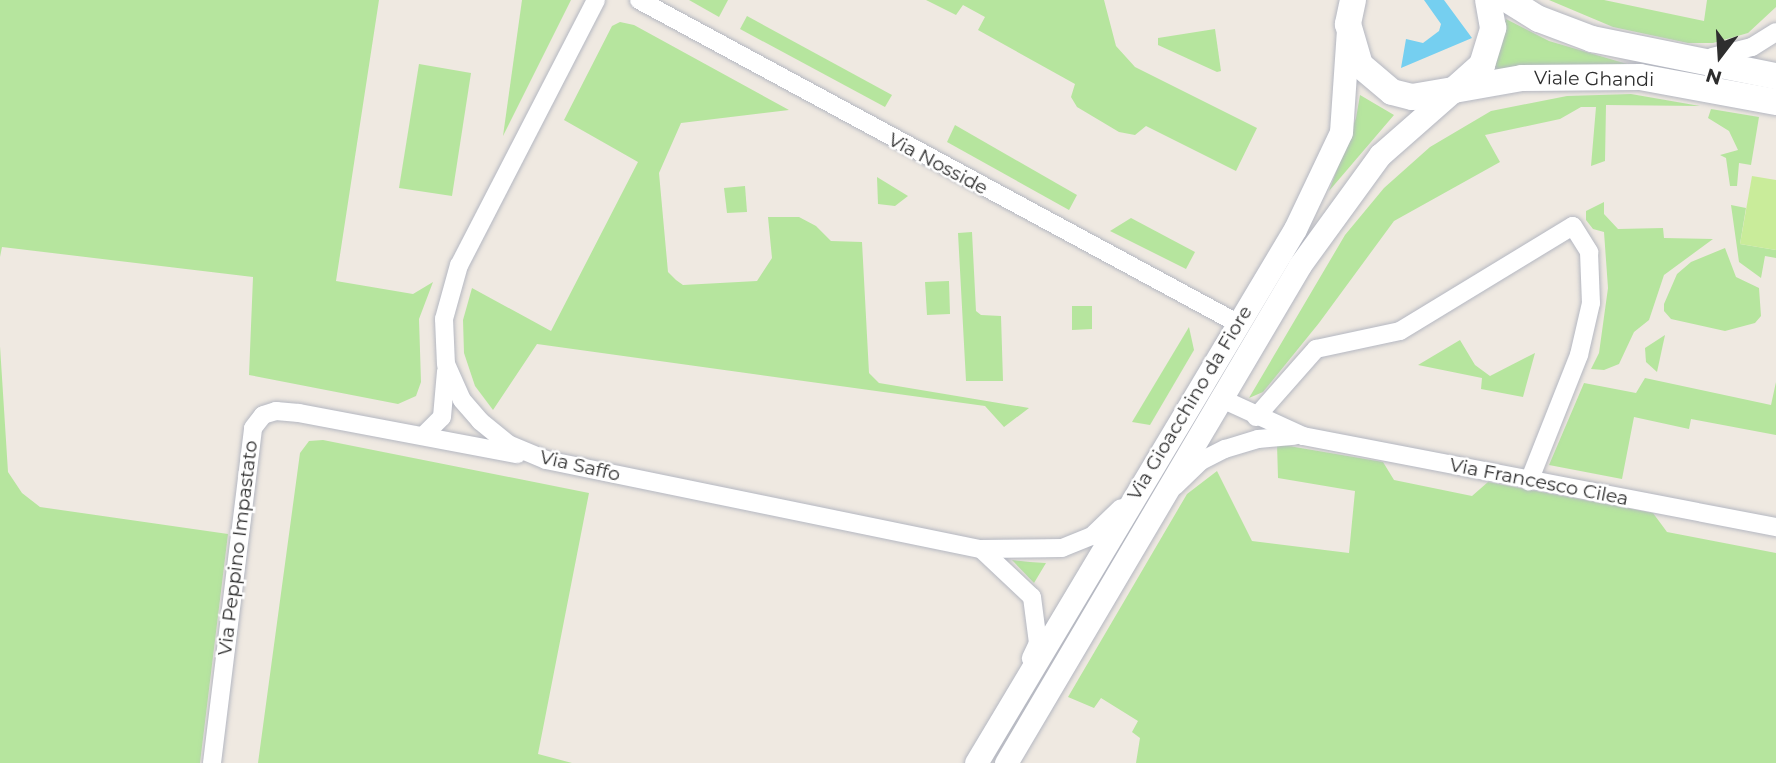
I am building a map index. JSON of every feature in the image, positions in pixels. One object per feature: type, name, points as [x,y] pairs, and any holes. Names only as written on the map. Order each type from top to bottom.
[{"type":"main road","points":[[1454,90],[1476,72],[1490,47],[1493,28],[1488,0]]},
{"type":"main road","name":"Viale Ghandi","points":[[1508,0],[1539,19],[1592,39],[1776,76]]},
{"type":"main road","name":"Viale Ghandi","points":[[1351,12],[1360,65],[1392,92],[1412,97],[1522,78],[1640,77],[1776,102]]},
{"type":"street","name":"Via Saffo","points":[[596,0],[459,265],[444,319],[446,364],[462,400],[480,421],[508,444],[546,460],[981,549],[1062,548],[1092,536],[1111,521],[1144,478]]},
{"type":"street","name":"Via Nosside","points":[[639,0],[1239,324]]},
{"type":"street","name":"Via Gioacchino da Fiore","points":[[975,763],[1295,229],[1341,132],[1351,12]]},
{"type":"street","points":[[1682,59],[1729,55],[1776,32]]},
{"type":"street","name":"Via Gioacchino da Fiore","points":[[1006,763],[1170,490],[1300,265],[1380,155],[1454,90]]},
{"type":"street","points":[[1256,417],[1316,349],[1400,331],[1573,226],[1589,252],[1591,303],[1579,355],[1529,481]]},
{"type":"street","points":[[424,435],[436,427],[446,406],[446,364]]},
{"type":"street","points":[[1222,399],[1256,417],[1303,436]]},
{"type":"street","name":"Via Peppino Impastato","points":[[212,763],[253,428],[263,415],[276,411],[424,435],[546,460]]},
{"type":"street","points":[[1170,490],[1201,461],[1226,449],[1258,439],[1303,436]]},
{"type":"street","name":"Via Francesco Cilea","points":[[1303,436],[1776,527]]},
{"type":"street","points":[[981,549],[1032,597],[1038,643],[1020,686]]},
{"type":"green space","points":[[0,0],[379,0],[336,281],[413,294],[433,282],[419,319],[421,382],[416,396],[398,404],[249,375],[253,277],[2,247],[0,257]]},
{"type":"green space","points":[[522,0],[571,0],[503,136]]},
{"type":"green space","points":[[689,0],[728,0],[719,17]]},
{"type":"green space","points":[[926,0],[1104,0],[1116,46],[1135,67],[1257,128],[1236,171],[1146,126],[1135,135],[1119,132],[1077,107],[1071,97],[1075,84],[978,30],[985,17],[963,5],[956,15]]},
{"type":"green space","points":[[1549,0],[1604,0],[1704,21],[1707,0],[1776,0],[1776,7],[1748,33],[1713,43],[1688,43],[1613,27]]},
{"type":"green space","points":[[747,16],[892,95],[885,107],[740,29]]},
{"type":"green space","points":[[1506,19],[1549,41],[1627,64],[1493,70]]},
{"type":"green space","points":[[620,22],[634,25],[789,110],[681,123],[659,173],[668,272],[676,280],[683,285],[757,281],[772,258],[768,217],[799,217],[816,226],[831,241],[862,242],[869,373],[879,383],[1029,408],[1004,427],[985,406],[537,344],[493,410],[475,386],[464,353],[463,320],[472,288],[551,331],[638,162],[564,120],[612,26]]},
{"type":"green space","points":[[1215,29],[1221,71],[1217,72],[1158,45],[1158,38]]},
{"type":"green space","points":[[419,64],[471,73],[452,196],[399,188]]},
{"type":"green space","points":[[1631,94],[1700,106],[1606,105],[1605,161],[1591,166],[1596,107],[1581,107],[1560,119],[1485,135],[1500,162],[1394,221],[1319,323],[1263,392],[1249,398],[1345,235],[1384,188],[1430,147],[1491,111],[1567,96]]},
{"type":"green space","points":[[1360,95],[1394,115],[1329,191],[1356,118]]},
{"type":"green space","points":[[1711,109],[1759,117],[1751,165],[1739,163],[1737,186],[1730,186],[1726,158],[1720,155],[1738,150],[1729,131],[1708,118]]},
{"type":"green space","points":[[955,125],[1077,195],[1069,210],[947,142]]},
{"type":"green space","points":[[1752,176],[1776,180],[1776,250],[1740,244]]},
{"type":"green space","points":[[877,177],[908,196],[895,206],[878,204]]},
{"type":"green space","points":[[745,186],[747,212],[727,213],[724,188]]},
{"type":"green space","points":[[1604,202],[1604,214],[1618,229],[1663,228],[1664,238],[1713,239],[1664,275],[1649,320],[1634,332],[1619,364],[1604,370],[1591,369],[1599,353],[1608,288],[1604,232],[1593,229],[1586,220],[1586,211]]},
{"type":"green space","points":[[1731,205],[1746,208],[1740,244],[1776,250],[1776,258],[1765,256],[1761,278],[1739,262]]},
{"type":"green space","points":[[1131,218],[1195,252],[1186,269],[1110,231]]},
{"type":"green space","points":[[972,232],[976,311],[981,315],[1001,316],[1003,381],[966,381],[958,233]]},
{"type":"green space","points":[[1725,248],[1736,277],[1759,288],[1761,316],[1755,323],[1725,331],[1671,319],[1664,311],[1664,304],[1677,274],[1691,262]]},
{"type":"green space","points":[[949,281],[950,314],[927,315],[925,282]]},
{"type":"green space","points":[[1072,306],[1092,306],[1092,329],[1072,330]]},
{"type":"green space","points":[[1189,327],[1194,350],[1150,425],[1132,422]]},
{"type":"green space","points":[[1665,335],[1657,372],[1646,362],[1645,348]]},
{"type":"green space","points":[[1460,340],[1475,365],[1490,376],[1535,353],[1523,397],[1481,389],[1482,378],[1418,365]]},
{"type":"green space","points":[[0,346],[8,472],[22,493],[40,507],[228,534],[200,763],[0,763]]},
{"type":"green space","points":[[1645,378],[1771,405],[1776,382],[1776,435],[1691,419],[1689,429],[1634,417],[1622,479],[1549,465],[1584,383],[1636,393]]},
{"type":"green space","points":[[323,440],[589,493],[538,754],[572,763],[258,763],[300,453],[309,441]]},
{"type":"green space","points":[[1277,444],[1383,462],[1394,480],[1472,496],[1488,482],[1653,513],[1667,532],[1776,553],[1776,763],[1136,763],[1140,738],[1132,732],[1138,721],[1101,698],[1094,708],[1068,697],[1187,494],[1217,471],[1252,541],[1349,553],[1355,491],[1278,478]]},
{"type":"green space","points":[[1012,560],[1030,562],[1046,563],[1034,583]]},
{"type":"water","points":[[1424,0],[1444,0],[1472,38],[1401,68],[1406,39],[1423,43],[1439,31],[1441,24]]}]
